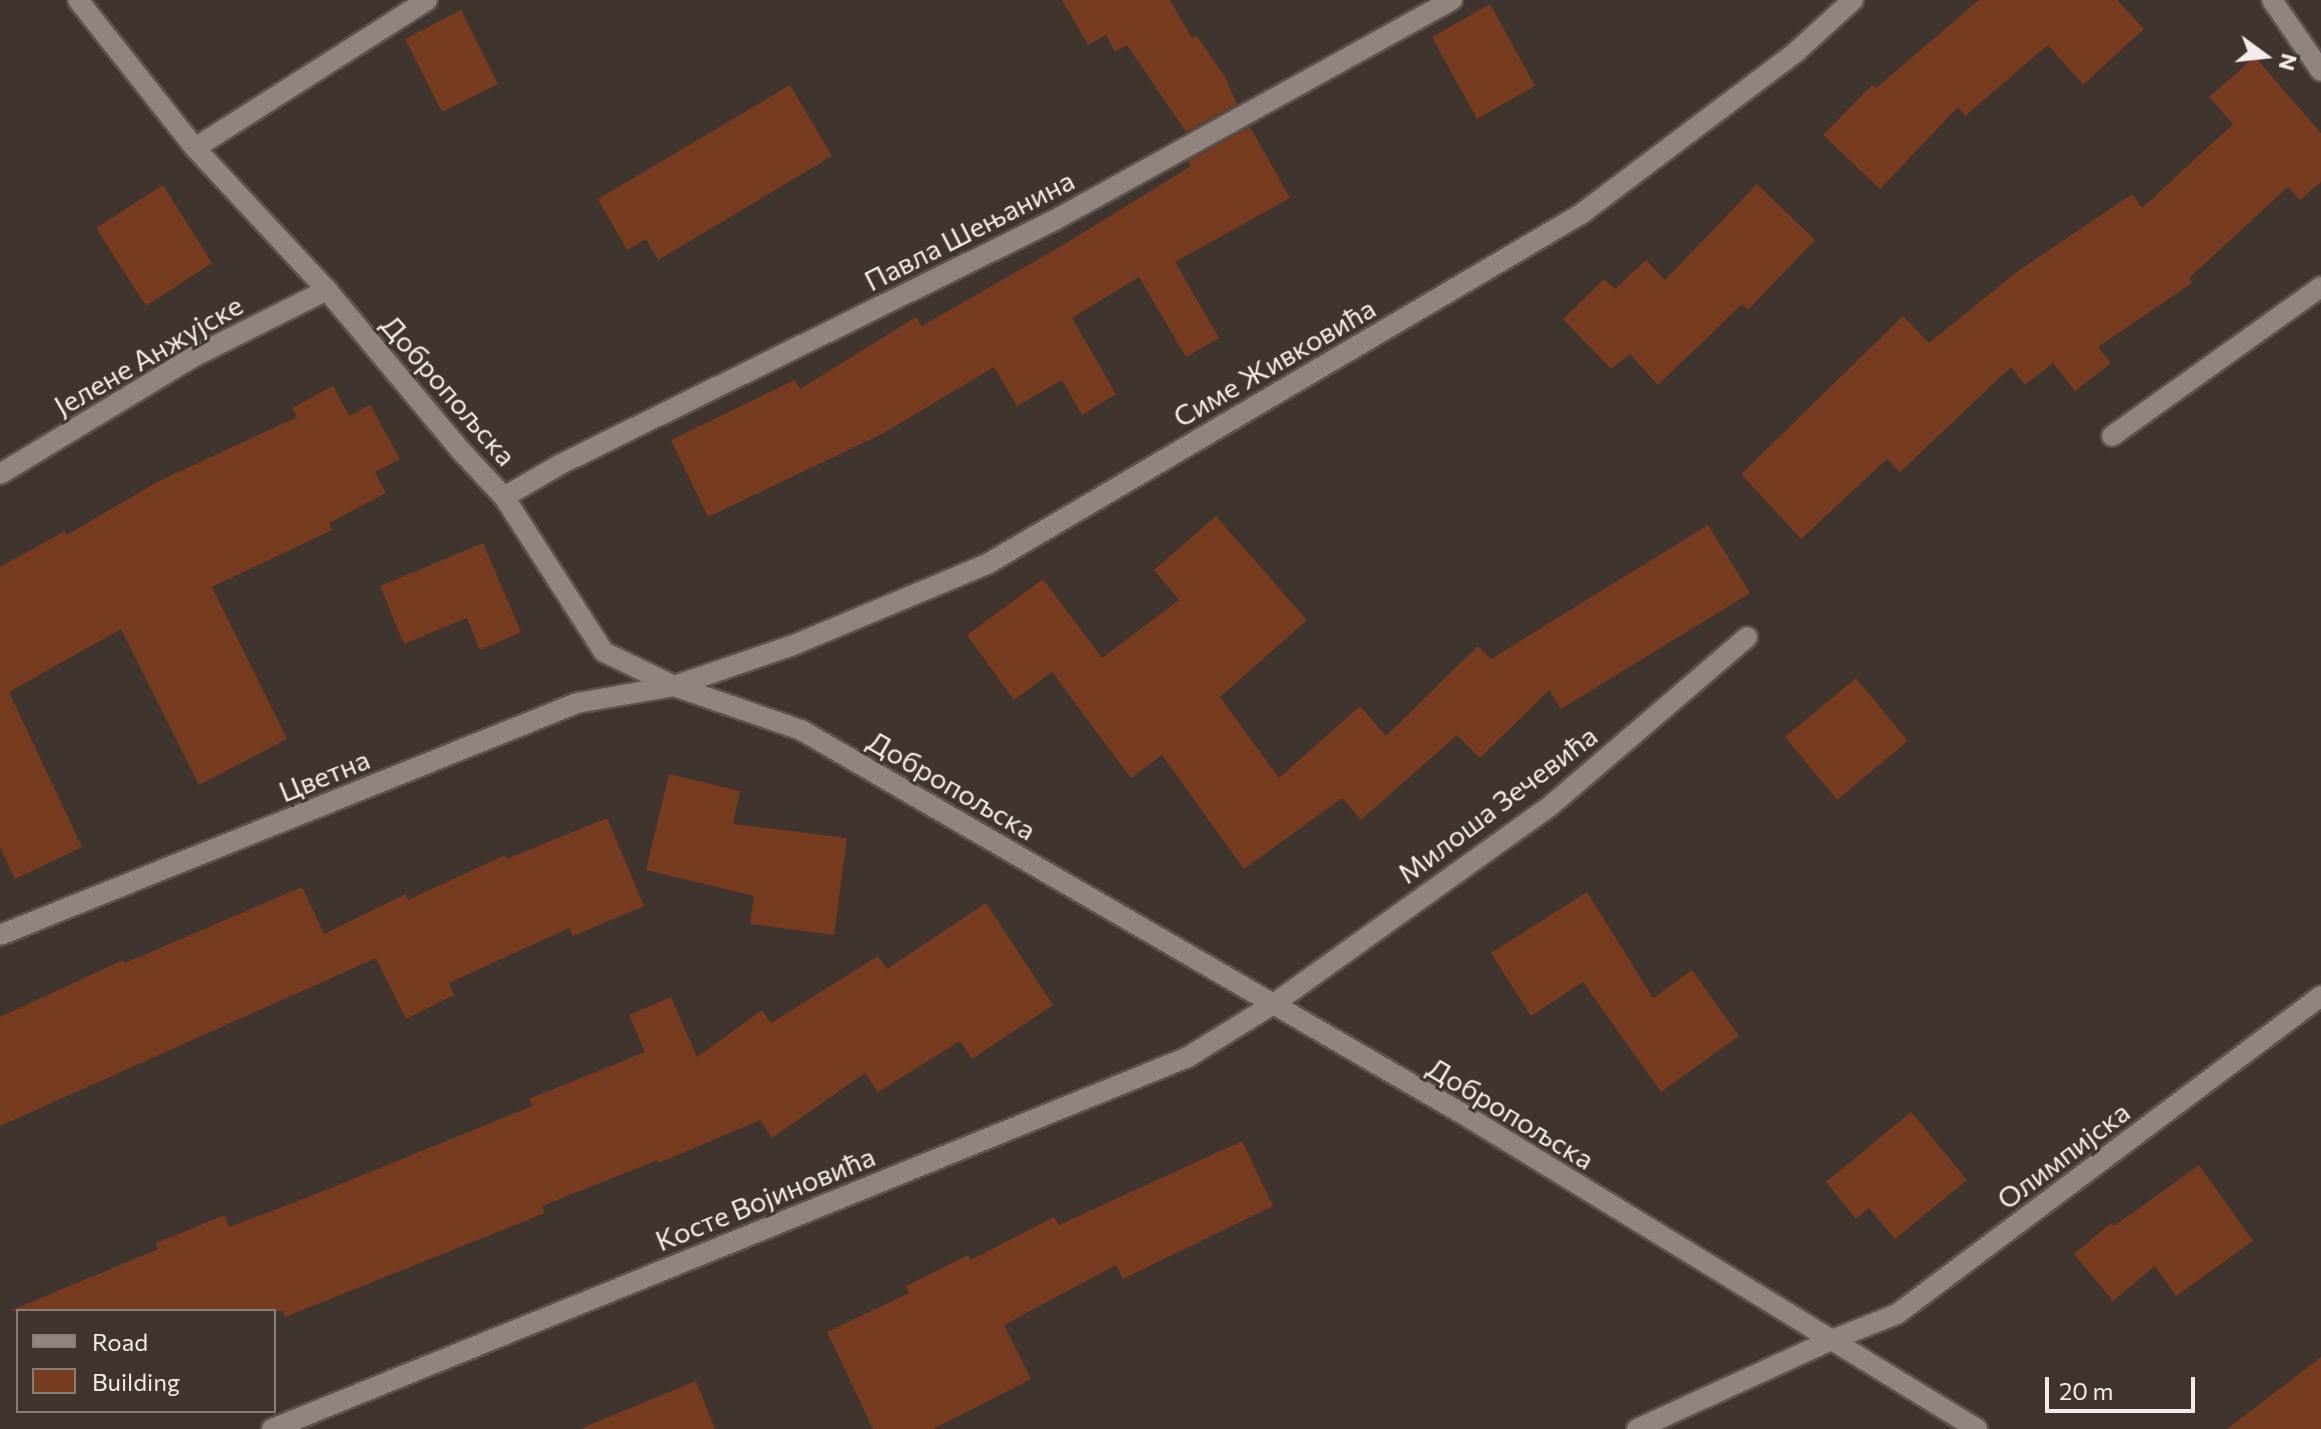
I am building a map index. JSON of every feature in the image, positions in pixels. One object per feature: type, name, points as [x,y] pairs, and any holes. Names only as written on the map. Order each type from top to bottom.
[{"type":"street","name":"Добропољска","points":[[78,0],[195,148],[327,290],[462,452],[504,497],[604,652],[674,686],[801,730],[1463,1114],[1977,1429]]},
{"type":"street","points":[[195,148],[427,0]]},
{"type":"street","name":"Павла Шењанина","points":[[504,497],[561,464],[1055,220],[1452,0]]},
{"type":"street","name":"Симе Живковића","points":[[674,686],[791,646],[989,563],[1581,214],[1797,51],[1853,0]]},
{"type":"street","points":[[2272,0],[2321,71]]},
{"type":"street","points":[[2112,436],[2321,287]]},
{"type":"street","name":"Јелене Анжујске","points":[[0,474],[195,356],[327,290]]},
{"type":"street","name":"Милоша Зечевића","points":[[1272,1005],[1549,807],[1747,637]]},
{"type":"street","name":"Цветна","points":[[0,935],[577,703],[674,686]]},
{"type":"street","name":"Олимпијска","points":[[1637,1429],[1829,1341],[1897,1314],[2321,996]]},
{"type":"street","name":"Косте Војиновића","points":[[272,1429],[1188,1057],[1272,1005]]},
{"type":"building","points":[[1062,0],[1170,0],[1192,38],[1196,35],[1225,77],[1237,104],[1186,132],[1127,45],[1115,52],[1106,35],[1088,45]]},
{"type":"building","points":[[1979,0],[2117,0],[2144,29],[2083,85],[2048,45],[1965,116],[1958,107],[1880,189],[1823,135],[1872,85],[1876,88]]},
{"type":"building","points":[[1490,4],[1535,86],[1477,119],[1432,37]]},
{"type":"building","points":[[461,10],[498,84],[442,112],[405,39]]},
{"type":"building","points":[[2255,57],[2321,133],[2321,182],[2300,200],[2288,187],[2189,278],[2192,283],[2098,347],[2111,363],[2075,391],[2053,363],[2025,385],[2011,367],[1900,472],[1887,459],[1801,539],[1741,474],[1903,316],[1929,343],[2018,271],[2132,194],[2142,208],[2233,124],[2209,97]]},
{"type":"building","points":[[790,85],[832,156],[658,260],[646,239],[627,250],[598,199]]},
{"type":"building","points":[[1250,127],[1290,198],[1175,262],[1219,338],[1186,357],[1139,277],[1072,318],[1116,394],[1082,415],[1062,380],[1017,406],[994,367],[882,434],[708,517],[671,440],[795,380],[800,389],[916,317],[922,326],[1063,245],[1191,166],[1188,161]]},
{"type":"building","points":[[1757,184],[1815,240],[1748,310],[1742,304],[1658,385],[1630,354],[1611,369],[1563,319],[1604,279],[1615,289],[1646,260],[1665,280]]},
{"type":"building","points":[[163,185],[212,263],[146,306],[96,228]]},
{"type":"building","points":[[333,386],[349,416],[370,405],[400,459],[375,472],[386,493],[329,523],[332,530],[212,587],[287,739],[199,785],[121,629],[9,692],[82,847],[15,879],[0,847],[0,567],[65,531],[67,535],[157,482],[297,417],[292,408]]},
{"type":"building","points":[[1216,516],[1307,620],[1220,697],[1279,778],[1360,706],[1386,736],[1478,646],[1491,659],[1708,525],[1750,593],[1561,709],[1549,690],[1480,758],[1457,735],[1361,820],[1342,798],[1244,869],[1162,755],[1131,778],[1052,672],[1014,700],[967,635],[1043,579],[1102,658],[1179,600],[1154,570]]},
{"type":"building","points":[[483,543],[521,632],[480,650],[467,618],[404,644],[380,586]]},
{"type":"building","points":[[1856,678],[1908,741],[1837,800],[1785,737]]},
{"type":"building","points":[[669,774],[740,791],[733,824],[847,838],[834,935],[750,924],[754,896],[646,870]]},
{"type":"building","points":[[607,818],[644,906],[573,936],[569,928],[449,983],[454,995],[406,1019],[376,958],[0,1126],[0,1017],[123,960],[125,963],[302,887],[324,934],[406,894],[408,900],[505,855],[507,859]]},
{"type":"building","points":[[1587,892],[1653,998],[1692,970],[1739,1036],[1661,1092],[1583,982],[1531,1016],[1491,953]]},
{"type":"building","points":[[986,903],[1053,1005],[972,1059],[960,1041],[878,1092],[865,1073],[772,1138],[760,1120],[659,1163],[658,1160],[542,1206],[545,1213],[285,1317],[283,1311],[276,1309],[10,1311],[158,1249],[156,1243],[225,1215],[229,1227],[532,1106],[529,1099],[645,1052],[629,1015],[671,997],[697,1057],[762,1010],[771,1023],[878,956],[887,969]]},
{"type":"building","points":[[1911,1112],[1967,1180],[1895,1239],[1869,1208],[1856,1219],[1826,1182]]},
{"type":"building","points":[[1242,1141],[1273,1206],[1123,1279],[1116,1265],[1004,1325],[1031,1379],[933,1429],[873,1429],[827,1332],[909,1293],[906,1286],[968,1255],[971,1260],[1054,1217],[1059,1225]]},
{"type":"building","points":[[2199,1165],[2253,1241],[2176,1296],[2155,1266],[2113,1301],[2074,1254],[2111,1223],[2114,1226]]},
{"type":"building","points":[[2321,1357],[2321,1429],[2227,1429]]},
{"type":"building","points":[[696,1381],[715,1429],[582,1429],[582,1428]]}]
